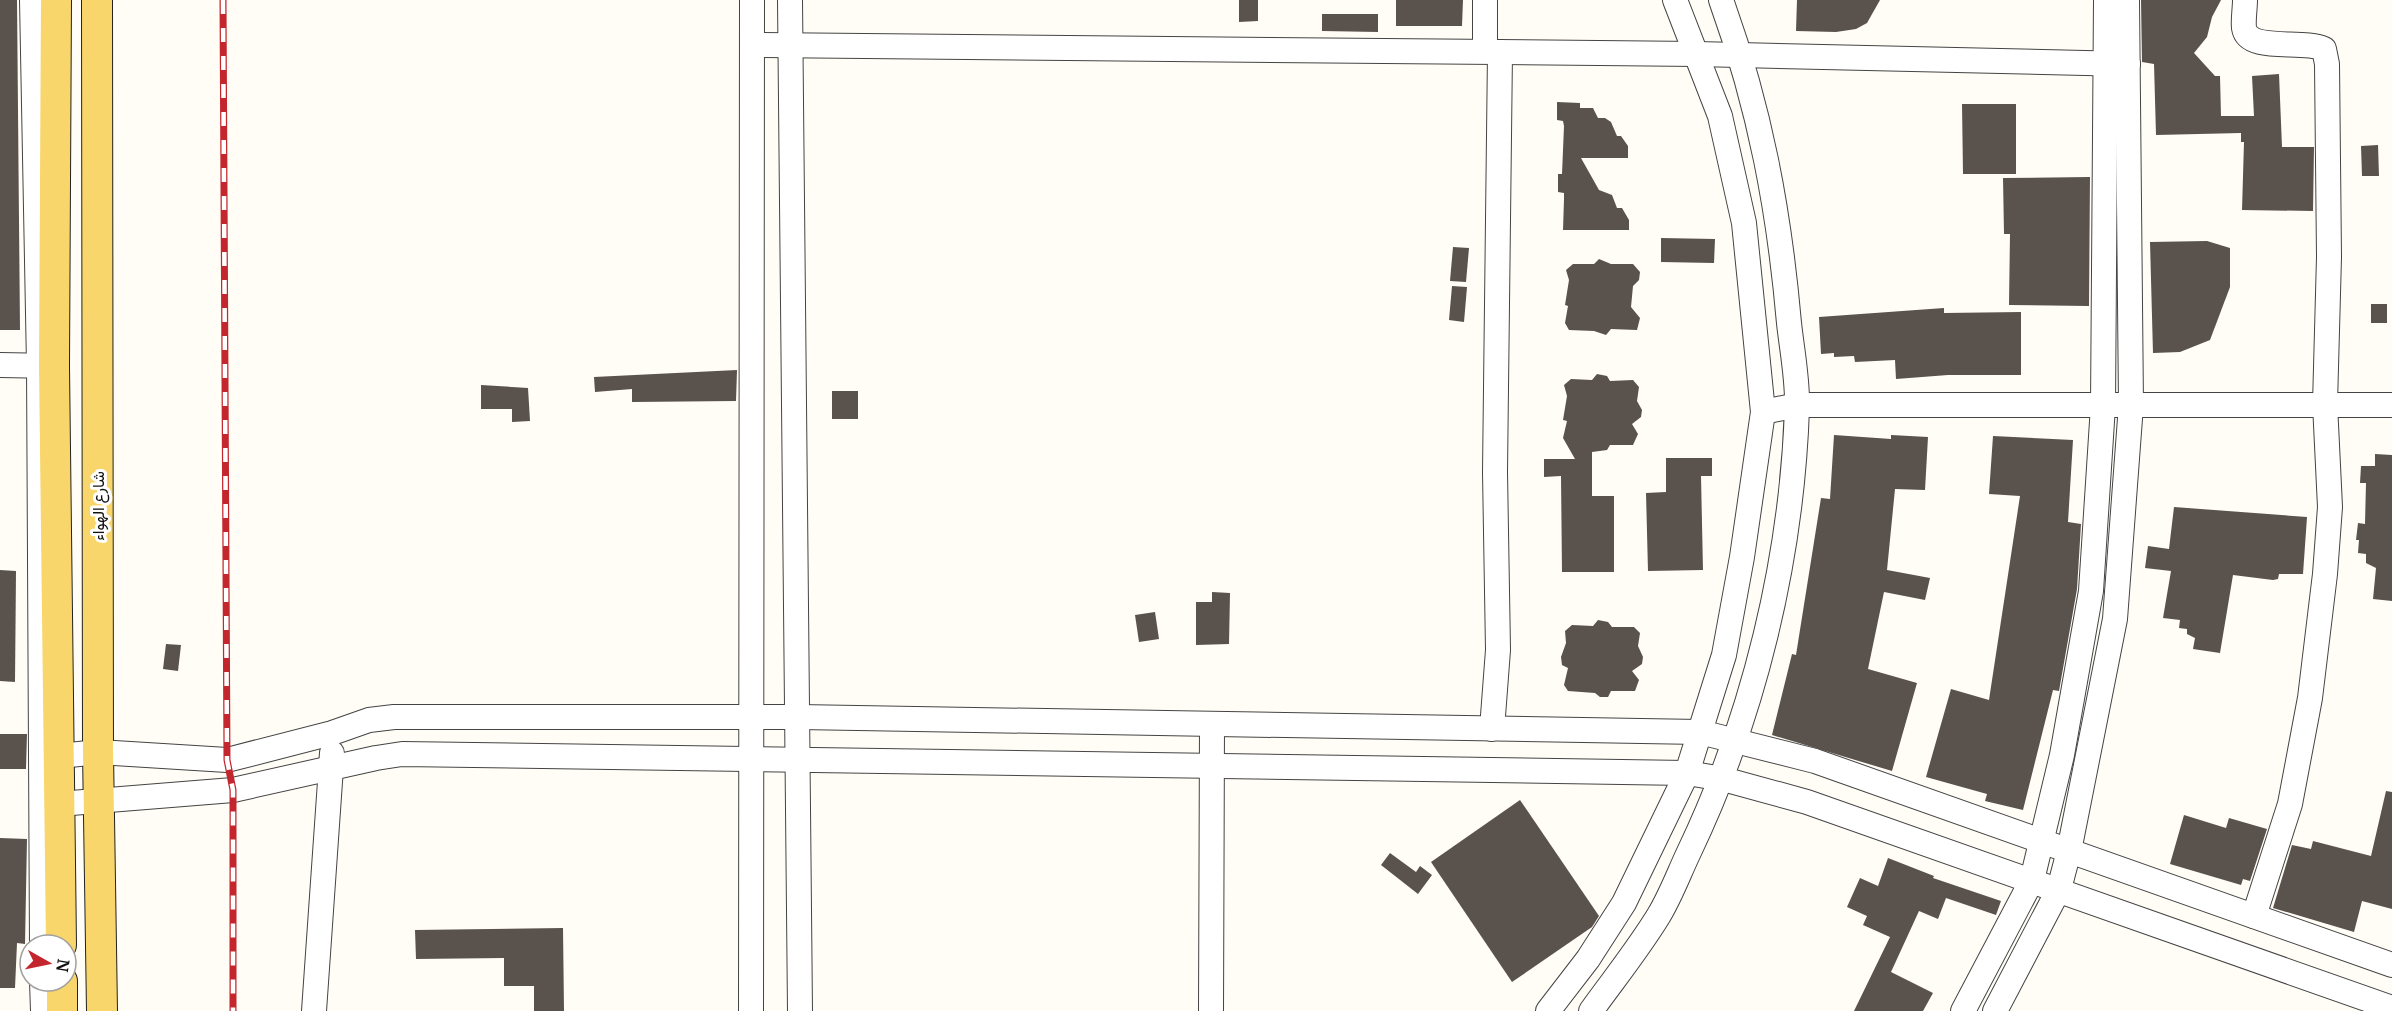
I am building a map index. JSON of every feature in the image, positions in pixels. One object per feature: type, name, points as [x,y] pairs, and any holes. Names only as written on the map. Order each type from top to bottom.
[{"type":"main road","points":[[56,0],[46,366],[60,756],[61,933]]},
{"type":"main road","name":"شارع الهواء","points":[[97,0],[98,752],[102,1011]]},
{"type":"main road","points":[[62,993],[62,1011]]},
{"type":"street","points":[[32,0],[46,366],[42,933]]},
{"type":"street","points":[[751,1011],[749,760],[751,718],[752,0]]},
{"type":"street","points":[[790,0],[799,717],[796,759],[800,1011]]},
{"type":"street","points":[[1485,0],[1492,52],[1498,650],[1492,729]]},
{"type":"street","points":[[1548,1011],[1587,959],[1624,903],[1687,773],[1724,655],[1742,557],[1763,412],[1744,223],[1720,116],[1675,0]]},
{"type":"street","points":[[1597,1009],[1660,914],[1723,779],[1737,740],[1776,581],[1792,476],[1798,405],[1776,196],[1741,56],[1721,0]]},
{"type":"street","points":[[1995,1011],[2059,889],[2069,851],[2115,619],[2131,405],[2118,64],[2106,0]]},
{"type":"street","points":[[1963,1011],[2032,880],[2062,755],[2091,591],[2103,406],[2118,64],[2127,0]]},
{"type":"street","points":[[2245,0],[2244,30],[2249,39],[2261,44],[2314,44],[2324,50],[2327,64],[2329,256],[2325,404],[2329,516],[2325,574],[2310,698],[2287,813],[2254,916]]},
{"type":"street","points":[[752,45],[1697,54],[2118,64]]},
{"type":"street","points":[[0,365],[46,366]]},
{"type":"street","points":[[1763,412],[1798,405],[2392,405]]},
{"type":"street","points":[[60,756],[98,752],[227,760],[332,733],[369,720],[394,717],[799,717],[1212,726],[1700,732],[1815,761],[2392,965]]},
{"type":"street","points":[[1211,1011],[1210,768],[1212,726]]},
{"type":"street","points":[[314,1011],[332,768],[332,733]]},
{"type":"street","points":[[59,804],[233,790],[402,754],[796,759],[1210,768],[1687,773],[1723,779],[1806,802],[2059,889],[2392,1008]]},
{"type":"street","points":[[42,993],[43,1011]]},
{"type":"building","points":[[0,0],[17,0],[20,330],[0,330]]},
{"type":"building","points":[[1239,0],[1258,0],[1258,21],[1239,22]]},
{"type":"building","points":[[1396,0],[1463,0],[1462,26],[1396,26]]},
{"type":"building","points":[[1797,0],[1880,0],[1867,23],[1856,29],[1836,32],[1796,31]]},
{"type":"building","points":[[2141,0],[2221,0],[2212,17],[2207,37],[2194,53],[2215,76],[2220,76],[2221,116],[2254,116],[2252,76],[2279,74],[2282,147],[2314,147],[2313,211],[2242,210],[2244,142],[2241,142],[2241,133],[2156,135],[2154,64],[2142,62]]},
{"type":"building","points":[[1322,14],[1378,14],[1378,32],[1322,31]]},
{"type":"building","points":[[1557,102],[1580,103],[1580,108],[1593,108],[1598,118],[1605,118],[1611,122],[1617,136],[1621,136],[1628,146],[1628,158],[1581,158],[1599,190],[1612,195],[1617,208],[1622,208],[1629,220],[1629,230],[1563,230],[1564,193],[1558,192],[1558,174],[1562,174],[1564,126],[1563,121],[1557,120]]},
{"type":"building","points":[[1962,104],[2016,104],[2016,174],[1963,174]]},
{"type":"building","points":[[2378,145],[2379,176],[2362,176],[2361,146]]},
{"type":"building","points":[[2090,177],[2089,306],[2009,305],[2010,234],[2004,234],[2003,178]]},
{"type":"building","points":[[1661,238],[1715,239],[1714,263],[1661,262]]},
{"type":"building","points":[[2207,241],[2230,248],[2230,287],[2210,340],[2180,352],[2153,353],[2150,242]]},
{"type":"building","points":[[1453,247],[1469,248],[1466,282],[1450,281]]},
{"type":"building","points":[[1599,259],[1611,264],[1633,264],[1640,272],[1639,280],[1633,286],[1631,307],[1640,318],[1637,330],[1611,329],[1606,335],[1594,331],[1569,330],[1565,323],[1569,280],[1566,270],[1573,264],[1594,264]]},
{"type":"building","points":[[1452,286],[1467,287],[1464,322],[1449,320]]},
{"type":"building","points":[[2371,304],[2387,304],[2387,323],[2371,323]]},
{"type":"building","points":[[1944,308],[1944,313],[2021,312],[2021,375],[1948,375],[1896,379],[1895,360],[1855,362],[1854,356],[1834,357],[1834,353],[1821,354],[1819,317]]},
{"type":"building","points":[[737,370],[736,401],[632,402],[632,389],[595,392],[594,377]]},
{"type":"building","points":[[1597,374],[1607,376],[1610,381],[1633,380],[1639,387],[1637,401],[1642,410],[1641,417],[1632,424],[1638,434],[1633,445],[1610,445],[1607,450],[1592,452],[1592,496],[1614,496],[1614,572],[1562,572],[1561,476],[1544,477],[1544,459],[1575,459],[1563,438],[1567,421],[1563,420],[1567,396],[1564,385],[1571,379],[1592,380]]},
{"type":"building","points":[[481,385],[528,388],[530,421],[512,422],[512,409],[481,409]]},
{"type":"building","points":[[832,391],[858,391],[858,419],[832,419]]},
{"type":"building","points":[[1834,435],[1891,439],[1891,435],[1928,437],[1925,490],[1895,489],[1887,570],[1930,578],[1925,600],[1884,592],[1868,669],[1917,683],[1892,771],[1772,735],[1792,654],[1796,655],[1821,498],[1830,499]]},
{"type":"building","points":[[1993,436],[2073,440],[2068,522],[2081,524],[2077,589],[2059,691],[2053,690],[2023,810],[1985,801],[1987,794],[1926,777],[1951,689],[1989,700],[2020,496],[1989,494]]},
{"type":"building","points":[[2375,454],[2392,455],[2392,601],[2373,599],[2376,568],[2366,563],[2366,554],[2358,553],[2359,540],[2356,540],[2358,523],[2365,524],[2366,483],[2360,483],[2361,466],[2375,466]]},
{"type":"building","points":[[1666,458],[1712,458],[1712,476],[1701,476],[1703,570],[1648,571],[1646,493],[1666,492]]},
{"type":"building","points":[[2174,507],[2307,517],[2303,574],[2279,574],[2278,579],[2273,580],[2233,575],[2220,653],[2193,649],[2195,638],[2187,634],[2187,629],[2179,628],[2180,620],[2163,618],[2171,571],[2145,568],[2148,546],[2169,549]]},
{"type":"building","points":[[0,570],[16,571],[15,682],[0,681]]},
{"type":"building","points":[[1212,592],[1230,593],[1229,644],[1196,645],[1196,602],[1212,602]]},
{"type":"building","points":[[1155,612],[1159,639],[1139,642],[1135,615]]},
{"type":"building","points":[[1598,620],[1608,622],[1612,627],[1634,627],[1640,633],[1638,646],[1643,657],[1642,664],[1632,671],[1639,680],[1635,691],[1611,691],[1608,697],[1600,697],[1595,693],[1568,691],[1564,685],[1568,668],[1562,665],[1561,657],[1566,643],[1565,631],[1572,625],[1593,626]]},
{"type":"building","points":[[166,644],[181,645],[178,671],[163,669]]},
{"type":"building","points":[[0,734],[27,734],[26,769],[0,769]]},
{"type":"building","points":[[2386,791],[2392,792],[2392,909],[2362,901],[2354,932],[2273,908],[2292,845],[2311,849],[2313,841],[2371,856]]},
{"type":"building","points":[[1520,800],[1599,916],[1592,927],[1512,982],[1431,862]]},
{"type":"building","points":[[2184,815],[2226,828],[2229,818],[2267,829],[2250,881],[2243,879],[2241,885],[2170,864]]},
{"type":"building","points":[[0,838],[27,839],[25,933],[18,933],[15,988],[0,988]]},
{"type":"building","points":[[1390,853],[1416,872],[1420,866],[1432,875],[1418,894],[1381,865]]},
{"type":"building","points":[[1888,858],[1934,876],[1933,878],[2001,901],[1996,915],[1946,898],[1938,919],[1919,911],[1891,972],[1933,993],[1923,1011],[1854,1011],[1890,937],[1863,925],[1867,916],[1847,907],[1860,878],[1878,886]]},
{"type":"building","points":[[563,928],[564,1011],[534,1011],[534,986],[504,986],[504,958],[416,959],[415,930]]},
{"type":"railway","points":[[223,0],[227,760],[233,790],[233,1011]]}]
